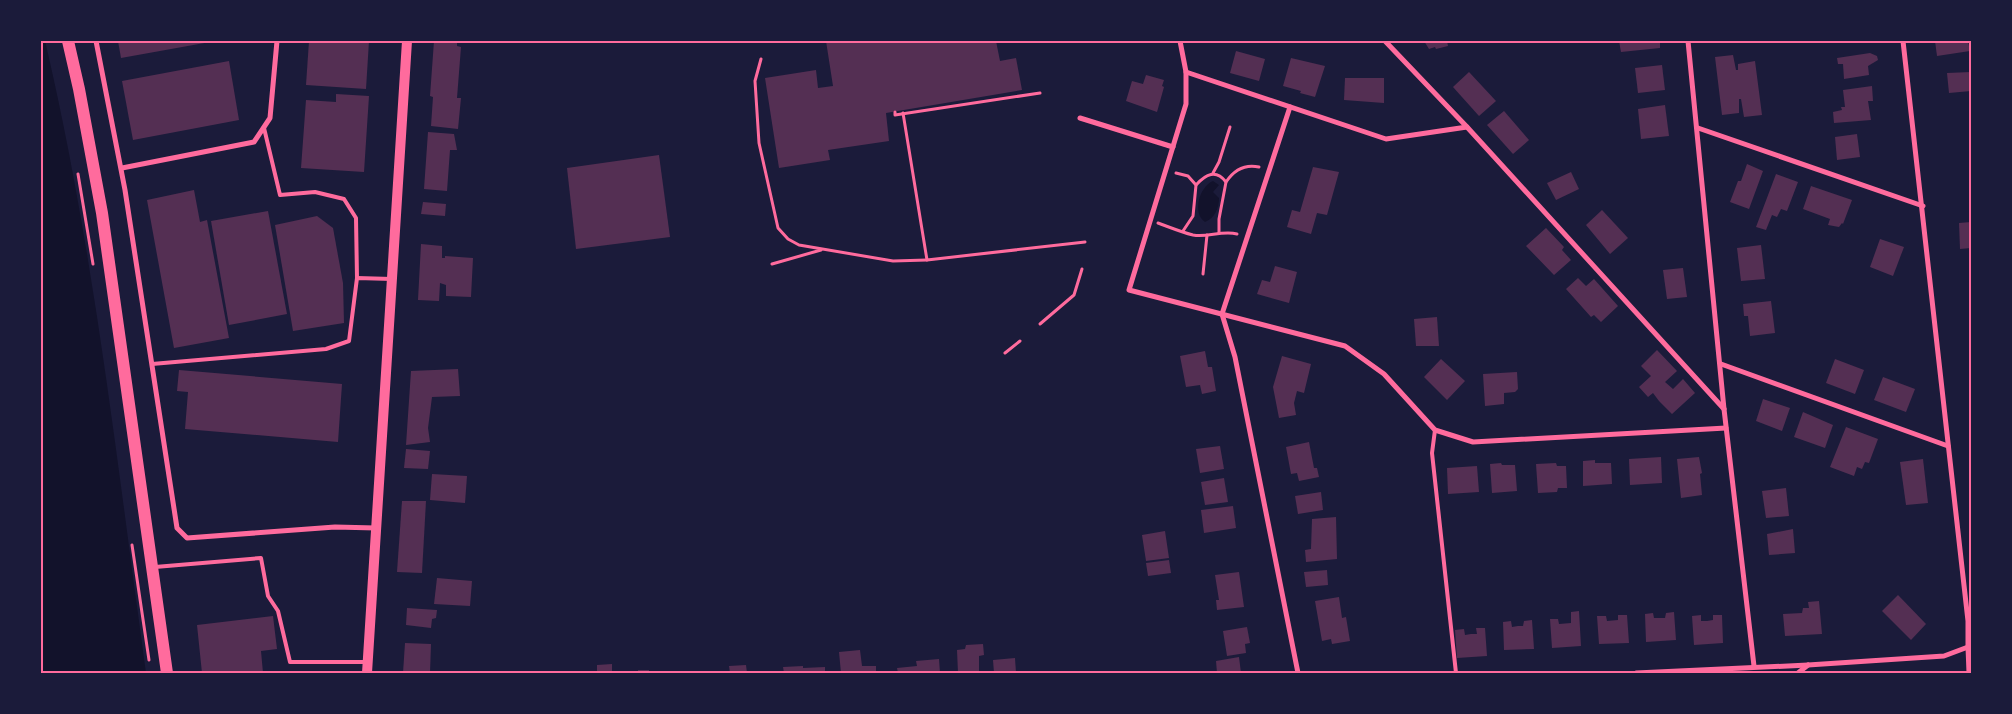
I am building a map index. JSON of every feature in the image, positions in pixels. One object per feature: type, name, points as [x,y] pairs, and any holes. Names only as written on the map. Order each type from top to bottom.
[{"type":"main road","points":[[68,41],[102,213],[167,673]]},
{"type":"main road","points":[[368,667],[407,41]]},
{"type":"street","points":[[96,41],[122,168],[177,528],[187,538],[334,528],[377,528]]},
{"type":"street","points":[[122,168],[254,142],[270,118],[277,41]]},
{"type":"street","points":[[1180,41],[1186,72],[1186,104],[1129,290],[1345,346],[1384,374],[1435,430],[1473,442],[1726,428]]},
{"type":"street","points":[[1385,41],[1467,127],[1724,409]]},
{"type":"street","points":[[1688,41],[1726,428],[1754,666]]},
{"type":"street","points":[[1903,41],[1968,621],[1969,673]]},
{"type":"street","points":[[1186,72],[1386,139],[1467,127]]},
{"type":"street","points":[[1290,107],[1222,314],[1235,357],[1298,673]]},
{"type":"street","points":[[1080,118],[1173,147]]},
{"type":"street","points":[[1698,128],[1923,206]]},
{"type":"street","points":[[1721,364],[1948,446]]},
{"type":"street","points":[[1636,673],[1944,656],[1970,648]]},
{"type":"street","points":[[1798,673],[1808,665]]},
{"type":"lane","points":[[152,364],[326,349],[349,342],[356,278],[356,218],[344,199],[315,192],[280,195],[264,128]]},
{"type":"lane","points":[[356,278],[393,279]]},
{"type":"lane","points":[[1435,430],[1432,453],[1456,673]]},
{"type":"lane","points":[[152,567],[261,558],[268,596],[278,611],[290,662],[368,667]]},
{"type":"path","points":[[761,58],[755,82],[759,143],[778,228],[788,239],[799,245],[894,260],[927,260],[1085,242]]},
{"type":"path","points":[[895,112],[895,115],[1040,93]]},
{"type":"path","points":[[903,113],[927,260]]},
{"type":"path","points":[[1183,231],[1193,216],[1196,185],[1203,177],[1213,173],[1219,162],[1230,127]]},
{"type":"path","points":[[1219,233],[1219,219],[1226,182],[1232,173],[1251,165],[1270,169]]},
{"type":"path","points":[[1166,170],[1188,176],[1196,185]]},
{"type":"path","points":[[78,173],[93,266]]},
{"type":"path","points":[[1213,173],[1222,176],[1226,182]]},
{"type":"path","points":[[1150,221],[1193,235],[1231,233],[1247,237]]},
{"type":"path","points":[[1203,274],[1207,235]]},
{"type":"path","points":[[772,264],[824,249]]},
{"type":"path","points":[[1040,324],[1074,295],[1082,269]]},
{"type":"path","points":[[1005,353],[1020,340]]},
{"type":"path","points":[[132,539],[149,663]]},
{"type":"shaded area","points":[[41,41],[45,41],[78,200],[103,358],[146,673],[41,673]]},
{"type":"shaded area","points":[[1213,181],[1219,185],[1213,192],[1219,198],[1218,205],[1214,215],[1205,222],[1199,213],[1199,200],[1204,189]]},
{"type":"building","points":[[118,41],[210,41],[210,42],[121,58]]},
{"type":"building","points":[[309,41],[369,41],[366,89],[306,85]]},
{"type":"building","points":[[434,41],[457,41],[457,46],[461,47],[457,98],[461,98],[458,129],[431,126],[433,97],[430,96]]},
{"type":"building","points":[[826,41],[996,41],[1000,61],[1016,58],[1022,90],[886,113],[889,141],[828,150],[830,160],[779,168],[765,78],[816,70],[818,88],[833,86]]},
{"type":"building","points":[[1424,41],[1447,41],[1448,46],[1429,49]]},
{"type":"building","points":[[1619,41],[1660,41],[1660,48],[1621,52]]},
{"type":"building","points":[[1935,41],[1968,41],[1970,51],[1937,56]]},
{"type":"building","points":[[1236,51],[1265,59],[1259,81],[1230,73]]},
{"type":"building","points":[[1870,53],[1877,56],[1878,60],[1868,66],[1869,75],[1844,79],[1843,64],[1838,64],[1837,58]]},
{"type":"building","points":[[1733,55],[1736,70],[1738,70],[1738,64],[1755,61],[1762,115],[1744,117],[1741,99],[1739,99],[1739,113],[1722,115],[1715,57]]},
{"type":"building","points":[[1291,58],[1325,66],[1315,97],[1283,86]]},
{"type":"building","points":[[229,61],[239,120],[133,140],[122,81]]},
{"type":"building","points":[[1662,65],[1665,90],[1638,93],[1635,68]]},
{"type":"building","points":[[1469,72],[1496,101],[1479,116],[1453,87]]},
{"type":"building","points":[[1971,72],[1971,91],[1949,93],[1947,73]]},
{"type":"building","points":[[1146,75],[1164,80],[1157,112],[1126,101],[1132,81],[1143,84]]},
{"type":"building","points":[[1345,78],[1384,78],[1384,103],[1344,100]]},
{"type":"building","points":[[1872,86],[1873,101],[1868,101],[1871,120],[1834,123],[1833,112],[1842,110],[1841,107],[1845,107],[1843,90]]},
{"type":"building","points":[[336,94],[369,96],[364,172],[301,168],[306,100],[336,102]]},
{"type":"building","points":[[1665,105],[1669,136],[1641,139],[1638,109]]},
{"type":"building","points":[[1504,111],[1529,140],[1513,154],[1487,125]]},
{"type":"building","points":[[428,132],[454,134],[457,150],[450,150],[447,191],[424,189]]},
{"type":"building","points":[[1857,134],[1860,157],[1837,160],[1835,137]]},
{"type":"building","points":[[659,155],[670,237],[576,249],[567,168]]},
{"type":"building","points":[[1747,164],[1763,171],[1749,209],[1730,202]]},
{"type":"building","points":[[1313,167],[1339,172],[1327,215],[1317,213],[1311,234],[1287,227],[1292,210],[1300,212]]},
{"type":"building","points":[[1571,172],[1579,189],[1556,200],[1547,183]]},
{"type":"building","points":[[1776,174],[1798,182],[1787,211],[1781,209],[1777,217],[1772,215],[1766,230],[1756,227]]},
{"type":"building","points":[[1811,186],[1852,200],[1843,224],[1839,227],[1828,225],[1830,219],[1803,209]]},
{"type":"building","points":[[194,190],[200,222],[207,220],[229,338],[174,348],[147,200]]},
{"type":"building","points":[[423,202],[446,204],[445,216],[421,214]]},
{"type":"building","points":[[1602,210],[1628,238],[1610,254],[1586,225]]},
{"type":"building","points":[[268,211],[287,314],[229,325],[211,221]]},
{"type":"building","points":[[317,216],[333,228],[343,283],[344,323],[293,331],[275,225]]},
{"type":"building","points":[[1971,222],[1971,248],[1960,249],[1959,223]]},
{"type":"building","points":[[1546,228],[1564,247],[1562,250],[1571,260],[1554,275],[1526,246]]},
{"type":"building","points":[[1880,239],[1904,247],[1893,276],[1870,267]]},
{"type":"building","points":[[421,244],[442,246],[442,258],[445,258],[445,256],[473,258],[471,297],[446,296],[446,285],[440,283],[439,301],[418,300]]},
{"type":"building","points":[[1761,245],[1765,279],[1741,281],[1737,248]]},
{"type":"building","points":[[1275,266],[1297,272],[1289,303],[1257,294],[1262,280],[1270,282]]},
{"type":"building","points":[[1683,268],[1687,297],[1667,299],[1663,270]]},
{"type":"building","points":[[1578,278],[1586,286],[1594,279],[1618,306],[1601,322],[1594,315],[1591,317],[1566,289]]},
{"type":"building","points":[[1771,301],[1775,333],[1750,336],[1748,316],[1744,316],[1743,304]]},
{"type":"building","points":[[1437,317],[1439,346],[1416,346],[1414,319]]},
{"type":"building","points":[[1657,350],[1677,371],[1665,382],[1673,389],[1683,379],[1695,393],[1672,414],[1653,393],[1648,397],[1639,387],[1651,376],[1641,366]]},
{"type":"building","points":[[1205,351],[1208,367],[1212,367],[1216,391],[1202,394],[1200,385],[1186,387],[1180,356]]},
{"type":"building","points":[[1282,356],[1311,364],[1304,393],[1297,391],[1294,403],[1296,415],[1279,418],[1273,387]]},
{"type":"building","points":[[1441,359],[1465,381],[1447,400],[1424,377]]},
{"type":"building","points":[[1835,359],[1864,370],[1855,394],[1826,383]]},
{"type":"building","points":[[458,369],[460,396],[432,397],[428,428],[430,442],[406,445],[411,371]]},
{"type":"building","points":[[179,370],[342,384],[338,442],[185,429],[188,392],[177,391]]},
{"type":"building","points":[[1517,372],[1518,389],[1515,392],[1504,393],[1504,404],[1485,406],[1483,374]]},
{"type":"building","points":[[1883,377],[1915,389],[1906,412],[1874,400]]},
{"type":"building","points":[[1763,399],[1790,408],[1782,431],[1756,421]]},
{"type":"building","points":[[1803,412],[1833,425],[1825,448],[1794,437]]},
{"type":"building","points":[[1846,427],[1878,439],[1869,463],[1865,462],[1862,469],[1857,467],[1854,476],[1830,467]]},
{"type":"building","points":[[1309,442],[1314,468],[1317,468],[1319,477],[1299,481],[1297,473],[1291,474],[1286,447]]},
{"type":"building","points":[[1220,446],[1224,469],[1200,473],[1196,449]]},
{"type":"building","points":[[406,449],[430,451],[428,469],[404,468]]},
{"type":"building","points":[[1661,457],[1662,483],[1630,485],[1629,459]]},
{"type":"building","points":[[1699,457],[1702,473],[1700,474],[1702,495],[1681,498],[1677,459]]},
{"type":"building","points":[[1923,459],[1928,503],[1906,505],[1900,462]]},
{"type":"building","points":[[1595,460],[1595,463],[1611,463],[1612,484],[1583,486],[1583,461]]},
{"type":"building","points":[[1501,463],[1502,465],[1515,465],[1517,491],[1492,493],[1490,464]]},
{"type":"building","points":[[1556,463],[1557,466],[1566,466],[1567,488],[1558,488],[1557,492],[1538,493],[1536,464]]},
{"type":"building","points":[[1477,466],[1479,492],[1448,494],[1447,468]]},
{"type":"building","points":[[432,474],[467,476],[465,503],[430,500]]},
{"type":"building","points":[[1224,478],[1228,502],[1205,505],[1201,482]]},
{"type":"building","points":[[1786,488],[1789,516],[1766,518],[1762,491]]},
{"type":"building","points":[[1321,492],[1323,510],[1298,514],[1295,496]]},
{"type":"building","points":[[402,501],[426,501],[422,573],[397,572]]},
{"type":"building","points":[[1233,506],[1236,528],[1204,533],[1201,510]]},
{"type":"building","points":[[1336,517],[1337,559],[1306,562],[1305,550],[1311,549],[1312,519]]},
{"type":"building","points":[[1793,529],[1795,553],[1769,555],[1767,534]]},
{"type":"building","points":[[1165,531],[1169,558],[1146,561],[1142,535]]},
{"type":"building","points":[[1169,560],[1171,573],[1148,576],[1146,563]]},
{"type":"building","points":[[1327,570],[1328,585],[1306,587],[1304,572]]},
{"type":"building","points":[[1239,572],[1244,607],[1217,610],[1216,600],[1219,600],[1215,575]]},
{"type":"building","points":[[437,578],[472,581],[470,606],[434,604]]},
{"type":"building","points":[[1898,595],[1926,624],[1911,640],[1882,611]]},
{"type":"building","points":[[1339,597],[1342,618],[1346,617],[1350,641],[1332,644],[1331,639],[1322,641],[1315,601]]},
{"type":"building","points":[[1819,601],[1822,634],[1785,636],[1783,614],[1802,613],[1803,608],[1809,608],[1808,602]]},
{"type":"building","points":[[407,608],[437,610],[436,618],[432,619],[431,628],[406,625]]},
{"type":"building","points":[[1579,611],[1581,646],[1552,648],[1550,619],[1558,619],[1559,624],[1571,623],[1571,612]]},
{"type":"building","points":[[1674,612],[1676,640],[1646,642],[1645,614],[1653,613],[1654,618],[1665,618],[1666,613]]},
{"type":"building","points":[[1618,615],[1627,615],[1629,643],[1599,644],[1597,616],[1606,616],[1607,621],[1618,620]]},
{"type":"building","points":[[1701,615],[1701,621],[1707,621],[1713,620],[1713,615],[1722,615],[1723,643],[1694,645],[1692,616]]},
{"type":"building","points":[[273,616],[277,649],[261,651],[263,673],[202,673],[197,625]]},
{"type":"building","points":[[1532,620],[1534,649],[1504,650],[1503,622],[1511,621],[1512,627],[1523,626],[1524,621]]},
{"type":"building","points":[[1247,627],[1250,643],[1245,644],[1246,653],[1227,656],[1223,631]]},
{"type":"building","points":[[1476,628],[1485,628],[1487,656],[1457,658],[1455,630],[1464,629],[1465,635],[1477,634]]},
{"type":"building","points":[[405,643],[431,644],[430,673],[403,673]]},
{"type":"building","points":[[983,644],[984,655],[979,656],[979,673],[958,673],[957,650],[965,649],[966,645]]},
{"type":"building","points":[[860,650],[862,666],[876,666],[876,673],[841,673],[839,652]]},
{"type":"building","points":[[1239,657],[1241,673],[1217,673],[1216,661]]},
{"type":"building","points":[[1015,658],[1016,673],[994,673],[993,660]]},
{"type":"building","points":[[939,659],[940,673],[898,673],[897,668],[917,666],[916,661]]},
{"type":"building","points":[[612,664],[612,673],[597,673],[597,665]]},
{"type":"building","points":[[746,665],[747,673],[730,673],[729,666]]},
{"type":"building","points":[[803,666],[803,668],[825,667],[825,673],[784,673],[783,667]]},
{"type":"building","points":[[638,670],[649,670],[649,673],[638,673]]}]
